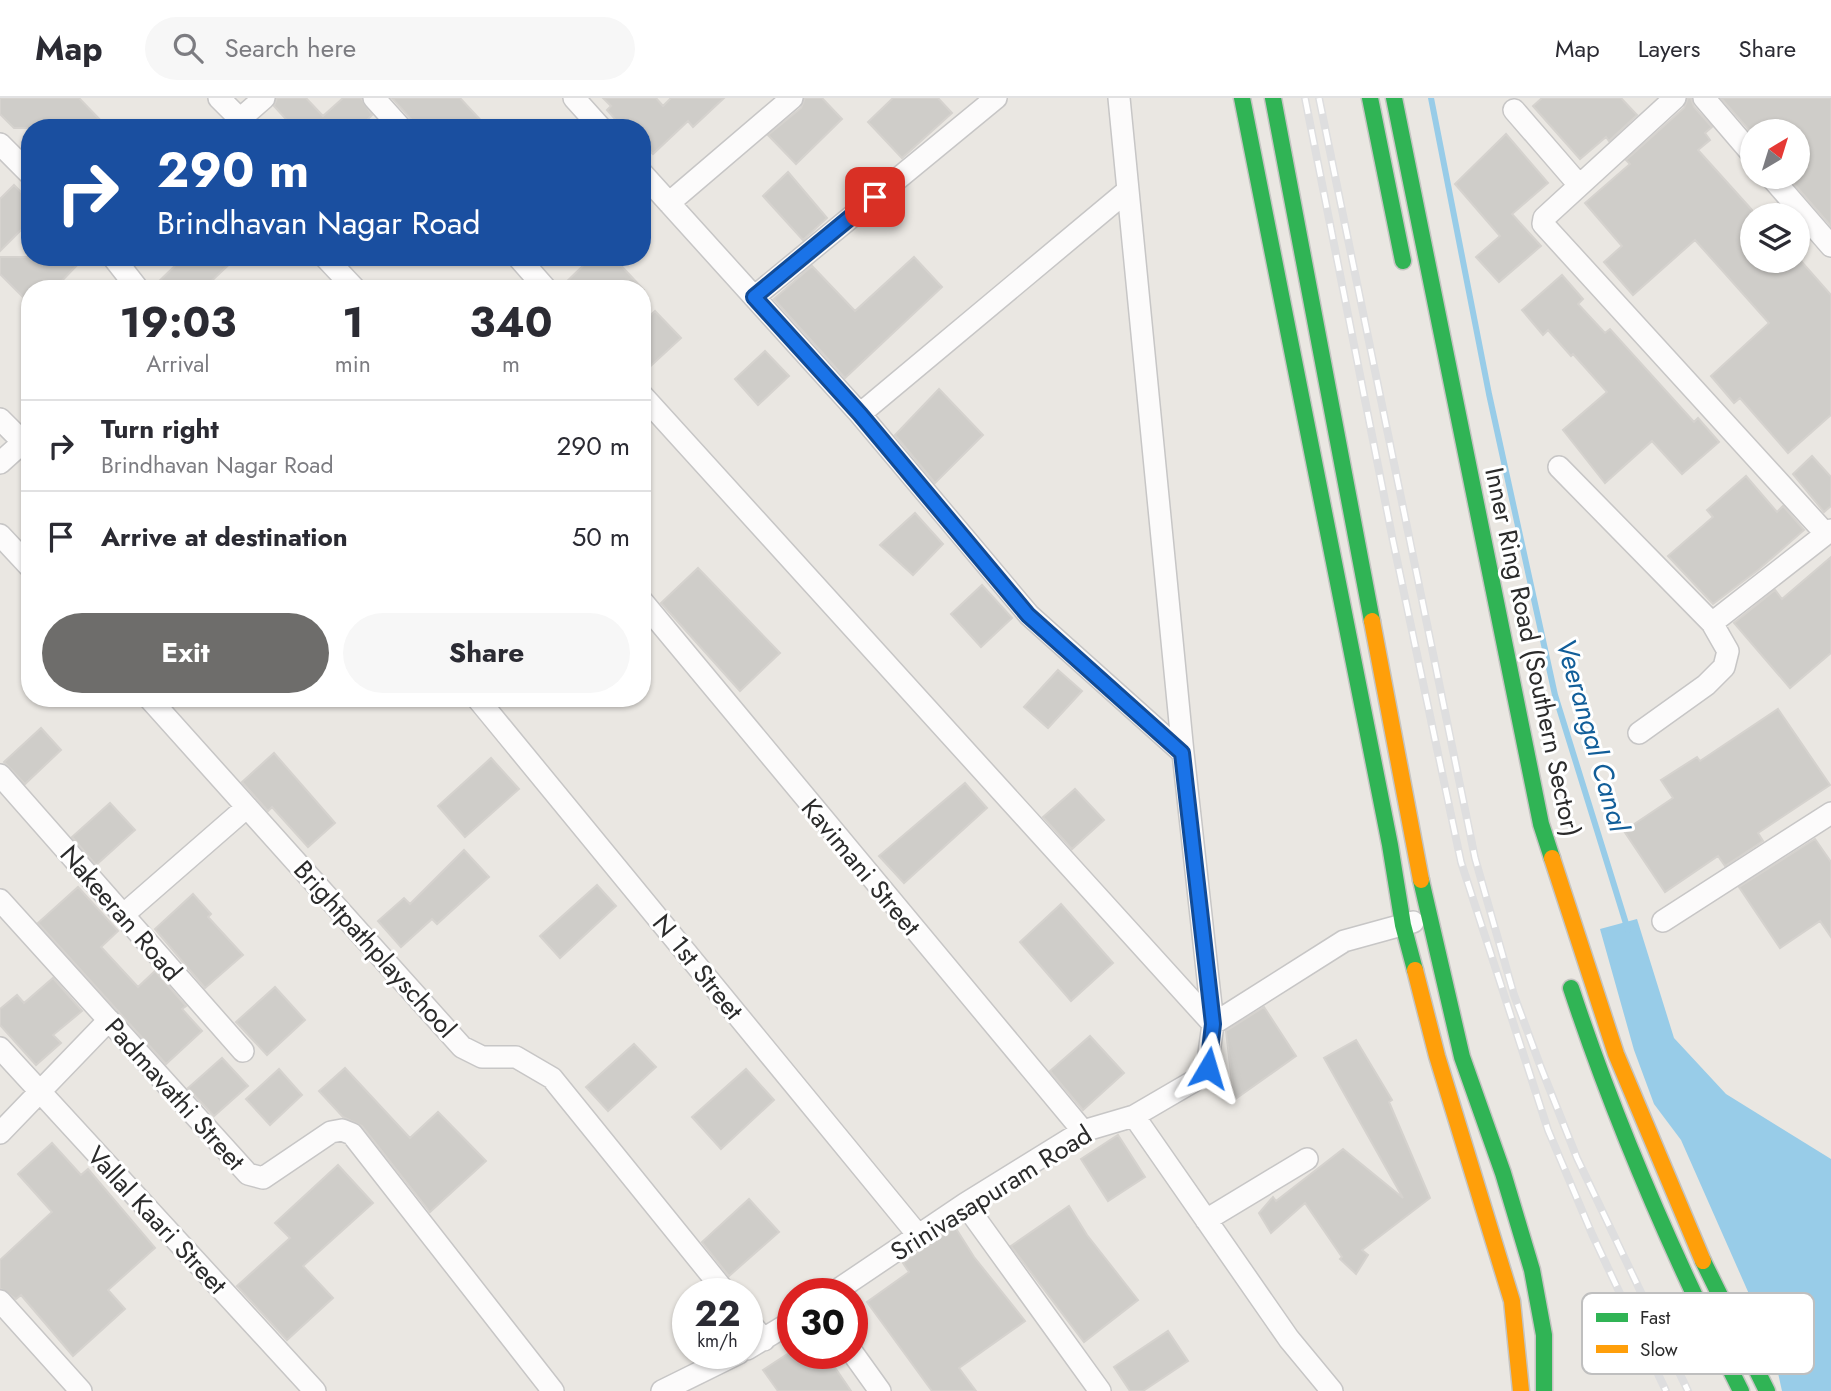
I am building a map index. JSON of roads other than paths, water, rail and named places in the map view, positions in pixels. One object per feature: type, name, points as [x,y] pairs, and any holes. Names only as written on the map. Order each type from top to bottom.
[{"type":"main road","points":[[1242,98],[1388,831],[1403,925],[1437,1056],[1512,1301],[1521,1391]]},
{"type":"main road","points":[[1273,98],[1428,917],[1462,1057],[1503,1173],[1532,1270],[1544,1335],[1544,1391]]},
{"type":"main road","points":[[1370,98],[1406,273]]},
{"type":"main road","name":"Inner Ring Road (Southern Sector)","points":[[1394,98],[1541,824],[1631,1091],[1697,1248],[1719,1293]]},
{"type":"main road","points":[[1565,971],[1609,1100],[1691,1293]]},
{"type":"main road","points":[[1609,1100],[1631,1091]]},
{"type":"main road","points":[[1732,1374],[1741,1391]]},
{"type":"main road","name":"Inner Ring Road (Southern Sector)","points":[[1759,1374],[1767,1391]]},
{"type":"street","points":[[219,98],[235,119]]},
{"type":"street","points":[[242,119],[264,98]]},
{"type":"street","points":[[374,98],[393,119]]},
{"type":"street","points":[[574,98],[593,119]]},
{"type":"street","points":[[669,203],[792,98]]},
{"type":"street","points":[[754,297],[996,98]]},
{"type":"street","name":"Srinivasapuram Road","points":[[855,1278],[965,1204],[1083,1131],[1134,1116],[1194,1081],[1208,1068],[1213,1024],[1182,753],[1119,98]]},
{"type":"street","points":[[1675,98],[1544,218],[1545,230],[1829,532],[1712,623]]},
{"type":"street","points":[[1704,98],[1740,140]]},
{"type":"street","points":[[1514,110],[1579,185]]},
{"type":"street","points":[[0,144],[21,165]]},
{"type":"street","points":[[651,183],[860,414],[1028,615],[1182,753]]},
{"type":"street","points":[[1781,189],[1831,246]]},
{"type":"street","points":[[860,414],[1127,191]]},
{"type":"street","points":[[333,266],[347,280]]},
{"type":"street","points":[[526,266],[539,280]]},
{"type":"street","points":[[651,405],[1213,1024],[1344,941],[1428,917]]},
{"type":"street","points":[[0,419],[21,435]]},
{"type":"street","points":[[0,463],[21,444]]},
{"type":"street","points":[[1559,467],[1712,623],[1728,651],[1724,667],[1706,685],[1639,733]]},
{"type":"street","points":[[0,535],[21,558]]},
{"type":"street","name":"Kavimani Street","points":[[651,612],[1083,1131]]},
{"type":"street","name":"Brightpathplayschool","points":[[157,707],[462,1048],[482,1057],[516,1057],[552,1078],[714,1278]]},
{"type":"street","name":"N 1st Street","points":[[484,707],[918,1235]]},
{"type":"street","name":"Nakeeran Road","points":[[0,775],[243,1051]]},
{"type":"street","points":[[123,915],[247,807]]},
{"type":"street","points":[[1663,922],[1831,813]]},
{"type":"street","name":"Padmavathi Street","points":[[0,900],[254,1178],[263,1178],[331,1132],[342,1130],[352,1134],[553,1391]]},
{"type":"street","points":[[0,1133],[108,1020]]},
{"type":"street","name":"Vallal Kaari Street","points":[[0,1048],[316,1391]]},
{"type":"street","points":[[1134,1116],[1289,1339],[1332,1391]]},
{"type":"street","points":[[1206,1220],[1307,1159]]},
{"type":"street","points":[[965,1204],[1100,1391]]},
{"type":"street","points":[[0,1301],[82,1391]]},
{"type":"street","points":[[662,1391],[707,1369]]},
{"type":"street","points":[[864,1369],[880,1391]]},
{"type":"water","points":[[1637,919],[1674,1038],[1726,1094],[1831,1159],[1831,1391],[1782,1391],[1778,1374],[1814,1374],[1814,1293],[1749,1293],[1681,1140],[1654,1104],[1634,1050],[1600,929]]},
{"type":"waterway","name":"Veerangal Canal","points":[[1431,98],[1489,394],[1555,695],[1628,930]]},
{"type":"railway","points":[[1305,98],[1393,541],[1461,862],[1548,1130],[1620,1293]]},
{"type":"railway","points":[[1319,98],[1475,858],[1514,995],[1540,1065],[1577,1158],[1641,1293]]},
{"type":"railway","points":[[1658,1374],[1666,1391]]},
{"type":"railway","points":[[1680,1374],[1688,1391]]}]
